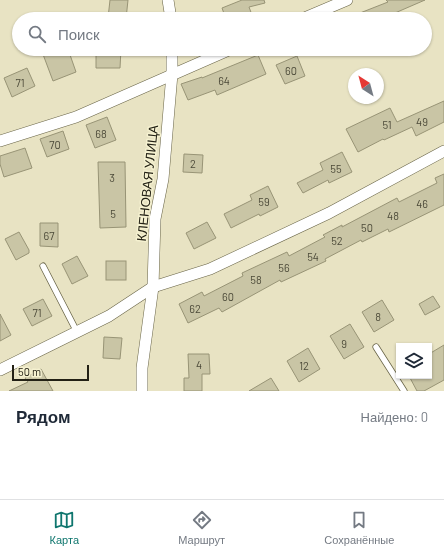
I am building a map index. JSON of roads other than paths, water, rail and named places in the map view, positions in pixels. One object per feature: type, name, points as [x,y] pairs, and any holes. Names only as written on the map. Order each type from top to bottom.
[{"type":"street","points":[[168,0],[170,12]]},
{"type":"street","points":[[319,12],[347,0]]},
{"type":"street","name":"КЛЕНОВАЯ УЛИЦА","points":[[142,391],[142,368],[153,286],[155,219],[163,179],[172,74],[172,56]]},
{"type":"street","points":[[0,141],[76,117],[214,56]]},
{"type":"street","points":[[0,370],[109,316],[153,286],[210,269],[329,213],[444,151]]},
{"type":"lane","points":[[43,266],[77,332]]},
{"type":"lane","points":[[376,347],[404,391]]}]
